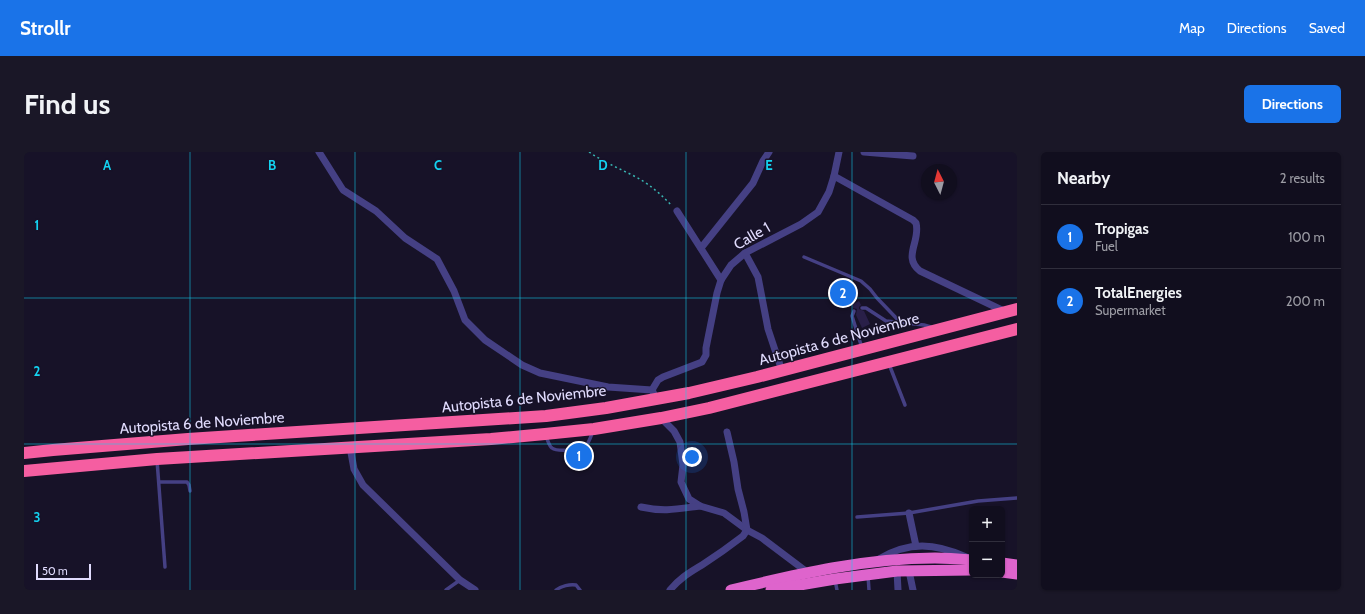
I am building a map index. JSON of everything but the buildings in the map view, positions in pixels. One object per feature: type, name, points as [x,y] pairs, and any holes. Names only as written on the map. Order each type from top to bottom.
[{"type":"highway","name":"Autopista 6 de Noviembre","points":[[24,453],[188,440],[546,416],[654,395],[689,393],[782,371],[1011,310]]},
{"type":"highway","points":[[24,471],[157,459],[350,448],[594,429],[660,418],[771,393],[1017,329]]},
{"type":"highway","points":[[731,590],[807,572],[847,565],[935,558],[969,559]]},
{"type":"highway","points":[[1005,563],[1017,565]]},
{"type":"highway","points":[[771,590],[836,584],[868,574],[897,571],[969,570]]},
{"type":"highway","points":[[1005,572],[1017,574]]},
{"type":"street","points":[[319,152],[343,190],[376,211],[405,238],[437,259],[454,291],[464,320],[485,340],[522,365],[540,373],[654,395]]},
{"type":"street","points":[[700,248],[753,183],[763,161],[769,152]]},
{"type":"street","name":"Calle 1","points":[[654,395],[658,380],[662,377],[702,362],[706,355],[706,348],[717,293],[722,280],[731,265],[745,253],[801,224],[818,212],[829,192],[839,152]]},
{"type":"street","points":[[864,152],[913,156]]},
{"type":"street","points":[[834,176],[916,223],[918,233],[912,254],[914,267],[920,271],[1011,310]]},
{"type":"street","points":[[677,211],[722,280]]},
{"type":"street","points":[[745,253],[758,277],[768,328],[782,371]]},
{"type":"street","points":[[660,418],[674,432],[680,442],[682,465],[681,482],[689,500],[700,506],[724,513],[747,530],[762,538],[807,572]]},
{"type":"street","points":[[670,590],[689,572],[702,565],[743,536],[747,530],[727,432]]},
{"type":"street","points":[[350,448],[354,469],[363,485],[460,580],[475,590]]},
{"type":"street","points":[[641,507],[658,510],[677,510],[700,506]]},
{"type":"street","points":[[909,513],[916,546]]},
{"type":"street","points":[[876,562],[887,554],[900,549],[916,546],[950,549],[969,558]]},
{"type":"street","points":[[897,571],[898,590]]},
{"type":"street","points":[[909,571],[913,590]]},
{"type":"lane","points":[[804,257],[861,281],[901,323]]},
{"type":"lane","points":[[862,308],[866,308],[886,321],[924,325],[938,330]]},
{"type":"lane","points":[[854,311],[852,316],[862,350]]},
{"type":"lane","points":[[888,363],[905,405]]},
{"type":"lane","points":[[545,434],[551,447],[561,450],[582,448],[586,446],[594,429]]},
{"type":"lane","points":[[157,459],[165,567]]},
{"type":"lane","points":[[158,482],[187,482],[190,491]]},
{"type":"lane","points":[[857,517],[909,513],[978,501],[1017,498]]},
{"type":"lane","points":[[868,574],[869,590]]},
{"type":"lane","points":[[446,590],[460,580]]},
{"type":"lane","points":[[556,590],[559,587],[573,584],[580,590]]},
{"type":"path","points":[[589,152],[600,160],[632,174],[656,189],[677,211]]},
{"type":"place","name":"TotalEnergies","points":[[843,293]]},
{"type":"place","name":"Tropigas","points":[[579,456]]}]
